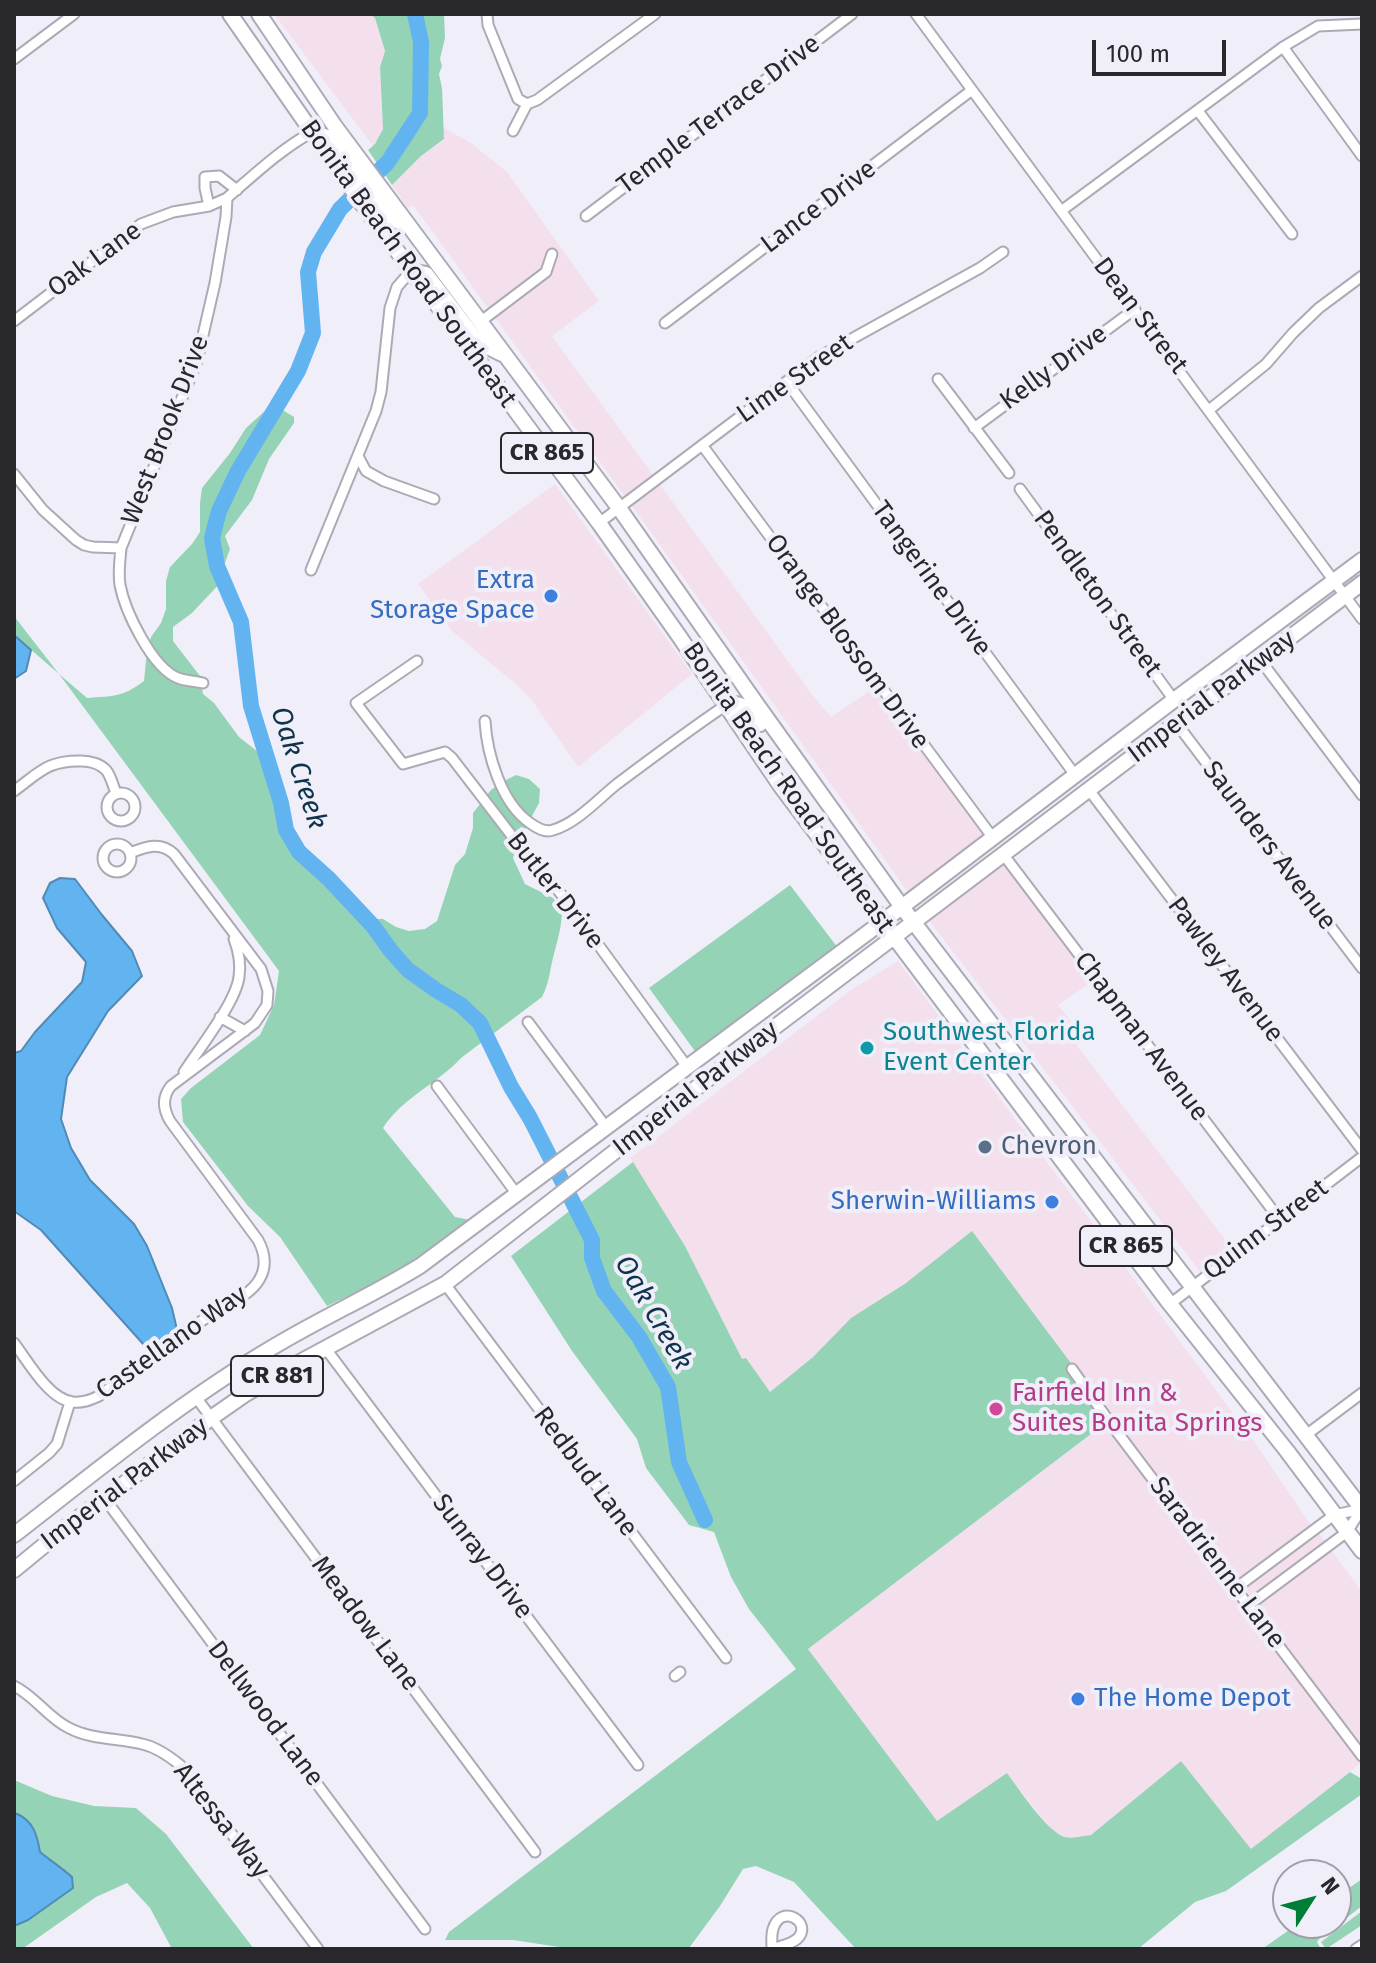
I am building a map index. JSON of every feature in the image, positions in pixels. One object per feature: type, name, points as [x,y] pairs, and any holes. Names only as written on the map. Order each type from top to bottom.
[{"type":"main road","name":"Bonita Beach Road Southeast","points":[[230,14],[311,131],[327,137],[373,198],[411,271],[599,523],[780,785],[1170,1304],[1362,1551]]},
{"type":"main road","name":"Bonita Beach Road Southeast","points":[[259,14],[334,125],[350,166],[373,198],[411,229],[619,508],[902,907],[1362,1509]]},
{"type":"main road","points":[[411,271],[426,274],[478,342],[506,356]]},
{"type":"main road","name":"Imperial Parkway","points":[[14,1535],[195,1396],[298,1331],[390,1285],[420,1266],[1362,560]]},
{"type":"main road","name":"Imperial Parkway","points":[[14,1570],[244,1395],[445,1284],[894,937],[1362,583]]},
{"type":"main road","points":[[726,705],[743,705],[751,711],[793,770],[812,782]]},
{"type":"main road","points":[[672,1108],[690,1083],[688,1068]]},
{"type":"main road","points":[[606,1127],[627,1143]]},
{"type":"street","points":[[14,59],[74,14]]},
{"type":"street","points":[[487,14],[488,25],[518,99],[527,104]]},
{"type":"street","points":[[513,131],[527,104],[537,100],[655,14]]},
{"type":"street","name":"Temple Terrace Drive","points":[[586,216],[852,14]]},
{"type":"street","points":[[1318,26],[1322,14]]},
{"type":"street","name":"Dean Street","points":[[920,15],[1362,619]]},
{"type":"street","points":[[1061,211],[1283,47],[1318,26],[1345,19],[1362,24]]},
{"type":"street","points":[[1283,47],[1362,156]]},
{"type":"street","name":"Lance Drive","points":[[665,323],[972,90]]},
{"type":"street","points":[[1198,111],[1292,234]]},
{"type":"street","points":[[227,198],[264,164],[311,131]]},
{"type":"street","points":[[209,206],[205,177],[219,176],[237,190]]},
{"type":"street","name":"Oak Lane","points":[[14,321],[141,224],[173,212],[209,206],[227,198]]},
{"type":"street","name":"West Brook Drive","points":[[203,683],[176,678],[143,643],[125,602],[119,571],[121,548],[197,361],[215,283],[227,198]]},
{"type":"street","name":"Lime Street","points":[[599,523],[831,349],[980,268],[1003,252]]},
{"type":"street","points":[[480,322],[546,272],[552,254]]},
{"type":"street","points":[[311,570],[373,420],[381,392],[393,297],[397,287],[411,271]]},
{"type":"street","points":[[1209,410],[1266,364],[1319,308],[1362,276]]},
{"type":"street","name":"Kelly Drive","points":[[974,428],[1135,309]]},
{"type":"street","points":[[938,379],[1009,473]]},
{"type":"street","name":"Tangerine Drive","points":[[787,382],[1075,775]]},
{"type":"street","name":"Orange Blossom Drive","points":[[702,445],[993,838]]},
{"type":"street","points":[[358,456],[366,471],[434,499]]},
{"type":"street","points":[[14,474],[43,510],[76,540],[93,547],[121,548]]},
{"type":"street","name":"Pendleton Street","points":[[1020,489],[1174,700]]},
{"type":"street","name":"Butler Drive","points":[[417,661],[356,703],[403,764],[445,752],[452,758],[539,874],[553,884],[565,899],[688,1068]]},
{"type":"street","points":[[1261,661],[1362,795]]},
{"type":"street","points":[[485,721],[486,739],[504,792],[524,819],[545,831],[575,818],[726,705]]},
{"type":"street","name":"Saunders Avenue","points":[[1177,724],[1362,968]]},
{"type":"street","points":[[14,791],[56,762],[88,761],[104,767],[116,793]]},
{"type":"street","name":"Pawley Avenue","points":[[1089,790],[1362,1150]]},
{"type":"street","name":"Castellano Way","points":[[14,1343],[58,1397],[70,1402],[84,1402],[99,1396],[207,1317],[250,1290],[263,1271],[265,1258],[258,1240],[164,1109],[165,1096],[171,1086],[255,1023],[264,1010],[268,991],[261,969],[170,849],[153,846],[130,853]]},
{"type":"street","name":"Chapman Avenue","points":[[1003,854],[1280,1220]]},
{"type":"street","name":"Castellano Way","points":[[180,1078],[233,996],[240,976],[238,952],[230,929]]},
{"type":"street","points":[[220,1017],[245,1031]]},
{"type":"street","points":[[528,1022],[606,1127]]},
{"type":"street","points":[[437,1086],[516,1193]]},
{"type":"street","name":"Quinn Street","points":[[1170,1304],[1362,1157]]},
{"type":"street","name":"Redbud Lane","points":[[445,1284],[726,1658]]},
{"type":"street","name":"Sunray Drive","points":[[326,1349],[638,1765]]},
{"type":"street","name":"Saradrienne Lane","points":[[1072,1369],[1362,1756]]},
{"type":"street","points":[[1306,1435],[1362,1393]]},
{"type":"street","name":"Meadow Lane","points":[[195,1396],[535,1852]]},
{"type":"street","points":[[14,1481],[57,1444],[70,1402]]},
{"type":"street","name":"Dellwood Lane","points":[[105,1499],[425,1929]]},
{"type":"street","points":[[1236,1588],[1334,1515],[1362,1509]]},
{"type":"street","points":[[1249,1605],[1347,1532],[1362,1509]]},
{"type":"street","name":"Altessa Way","points":[[14,1686],[68,1728],[95,1738],[146,1745],[171,1757],[318,1949]]},
{"type":"street","points":[[1356,1949],[1362,1945]]},
{"type":"shaded area","points":[[274,14],[370,14],[375,18],[385,51],[380,67],[383,129],[373,146]]},
{"type":"shaded area","points":[[442,127],[471,143],[507,172],[599,301],[552,336],[814,697],[831,717],[880,684],[990,834],[910,895],[413,205],[408,208],[392,185],[421,156],[444,140]]},
{"type":"shaded area","points":[[555,484],[692,674],[578,767],[531,699],[452,631],[418,584]]},
{"type":"shaded area","points":[[1007,857],[1096,979],[1058,1005],[1072,1023],[1065,1030],[1240,1259],[1209,1283],[927,918]]},
{"type":"shaded area","points":[[898,961],[1362,1592],[1362,1762],[1251,1850],[1181,1761],[1091,1835],[1061,1836],[1050,1828],[1007,1774],[937,1822],[808,1649],[1112,1418],[906,1283],[851,1318],[813,1357],[770,1392],[742,1360],[685,1246],[630,1158],[851,990]]},
{"type":"green space","points":[[370,14],[444,14],[445,38],[439,74],[444,139],[421,156],[392,185],[368,150],[383,129],[380,67],[385,51],[375,18]]},
{"type":"green space","points":[[267,409],[281,409],[294,417],[294,423],[269,459],[252,500],[225,536],[230,549],[222,571],[224,579],[192,613],[173,627],[173,641],[200,676],[203,694],[214,703],[239,737],[271,766],[293,834],[314,864],[356,911],[369,919],[383,919],[409,931],[425,929],[437,921],[455,865],[465,854],[473,828],[473,813],[491,790],[516,775],[529,779],[540,789],[539,803],[513,858],[525,884],[553,898],[562,910],[560,932],[544,993],[400,1108],[383,1128],[455,1217],[470,1220],[431,1251],[378,1282],[327,1306],[280,1237],[248,1206],[183,1122],[181,1099],[260,1035],[274,1005],[279,971],[59,674],[87,698],[117,695],[144,681],[151,637],[166,609],[166,581],[170,567],[200,532],[202,488],[246,428]]},
{"type":"green space","points":[[14,616],[59,674],[14,635]]},
{"type":"green space","points":[[790,885],[838,948],[697,1054],[649,988]]},
{"type":"green space","points":[[633,1162],[685,1246],[742,1359],[746,1358],[770,1392],[813,1357],[851,1318],[906,1283],[972,1231],[1112,1418],[808,1649],[937,1821],[1007,1773],[1034,1809],[1058,1833],[1068,1838],[1091,1835],[1181,1761],[1251,1849],[1350,1772],[1362,1779],[1362,1794],[1226,1891],[1195,1902],[1138,1949],[856,1949],[794,1882],[756,1866],[743,1869],[689,1948],[572,1949],[513,1940],[445,1940],[449,1932],[796,1669],[749,1609],[731,1577],[714,1532],[689,1525],[646,1468],[637,1439],[572,1351],[511,1256]]},
{"type":"green space","points":[[14,1780],[52,1796],[94,1806],[136,1808],[166,1834],[254,1949],[172,1949],[150,1908],[127,1883],[96,1897],[22,1949],[14,1949],[14,1926],[28,1920],[73,1888],[72,1877],[40,1852],[30,1823],[14,1814]]},
{"type":"green space","points":[[1362,1879],[1362,1906],[1352,1914],[1352,1886]]},
{"type":"green space","points":[[1362,1911],[1362,1925],[1352,1932],[1352,1919]]},
{"type":"green space","points":[[1276,1939],[1319,1939],[1317,1942],[1321,1949],[1262,1949]]},
{"type":"green space","points":[[1325,1939],[1341,1939],[1326,1949],[1321,1942]]},
{"type":"water","points":[[14,635],[31,650],[26,671],[14,679]]},
{"type":"water","points":[[60,878],[75,879],[132,951],[142,976],[108,1011],[67,1077],[61,1119],[71,1148],[90,1180],[134,1224],[147,1246],[172,1308],[178,1334],[160,1349],[144,1345],[41,1230],[14,1211],[14,1053],[21,1051],[82,982],[86,962],[57,928],[43,898],[50,883]]},
{"type":"water","points":[[15,1813],[33,1828],[40,1852],[72,1877],[73,1888],[28,1920],[14,1926]]},
{"type":"waterway","name":"Oak Creek","points":[[415,14],[421,42],[420,113],[388,162],[340,209],[314,252],[308,272],[313,333],[298,371],[238,471],[219,511],[212,538],[217,566],[241,622],[251,706],[281,803],[286,830],[299,852],[373,926],[408,970],[461,1005],[480,1023],[592,1240],[592,1258],[604,1291],[639,1337],[668,1387],[679,1462],[705,1520]]},
{"type":"place","name":"Extra Storage Space","points":[[551,596]]},
{"type":"place","name":"Southwest Florida Event Center","points":[[867,1048]]},
{"type":"place","name":"Chevron","points":[[985,1147]]},
{"type":"place","name":"Sherwin-Williams","points":[[1052,1202]]},
{"type":"place","name":"Fairfield Inn & Suites Bonita Springs","points":[[996,1409]]},
{"type":"place","name":"The Home Depot","points":[[1078,1699]]}]
